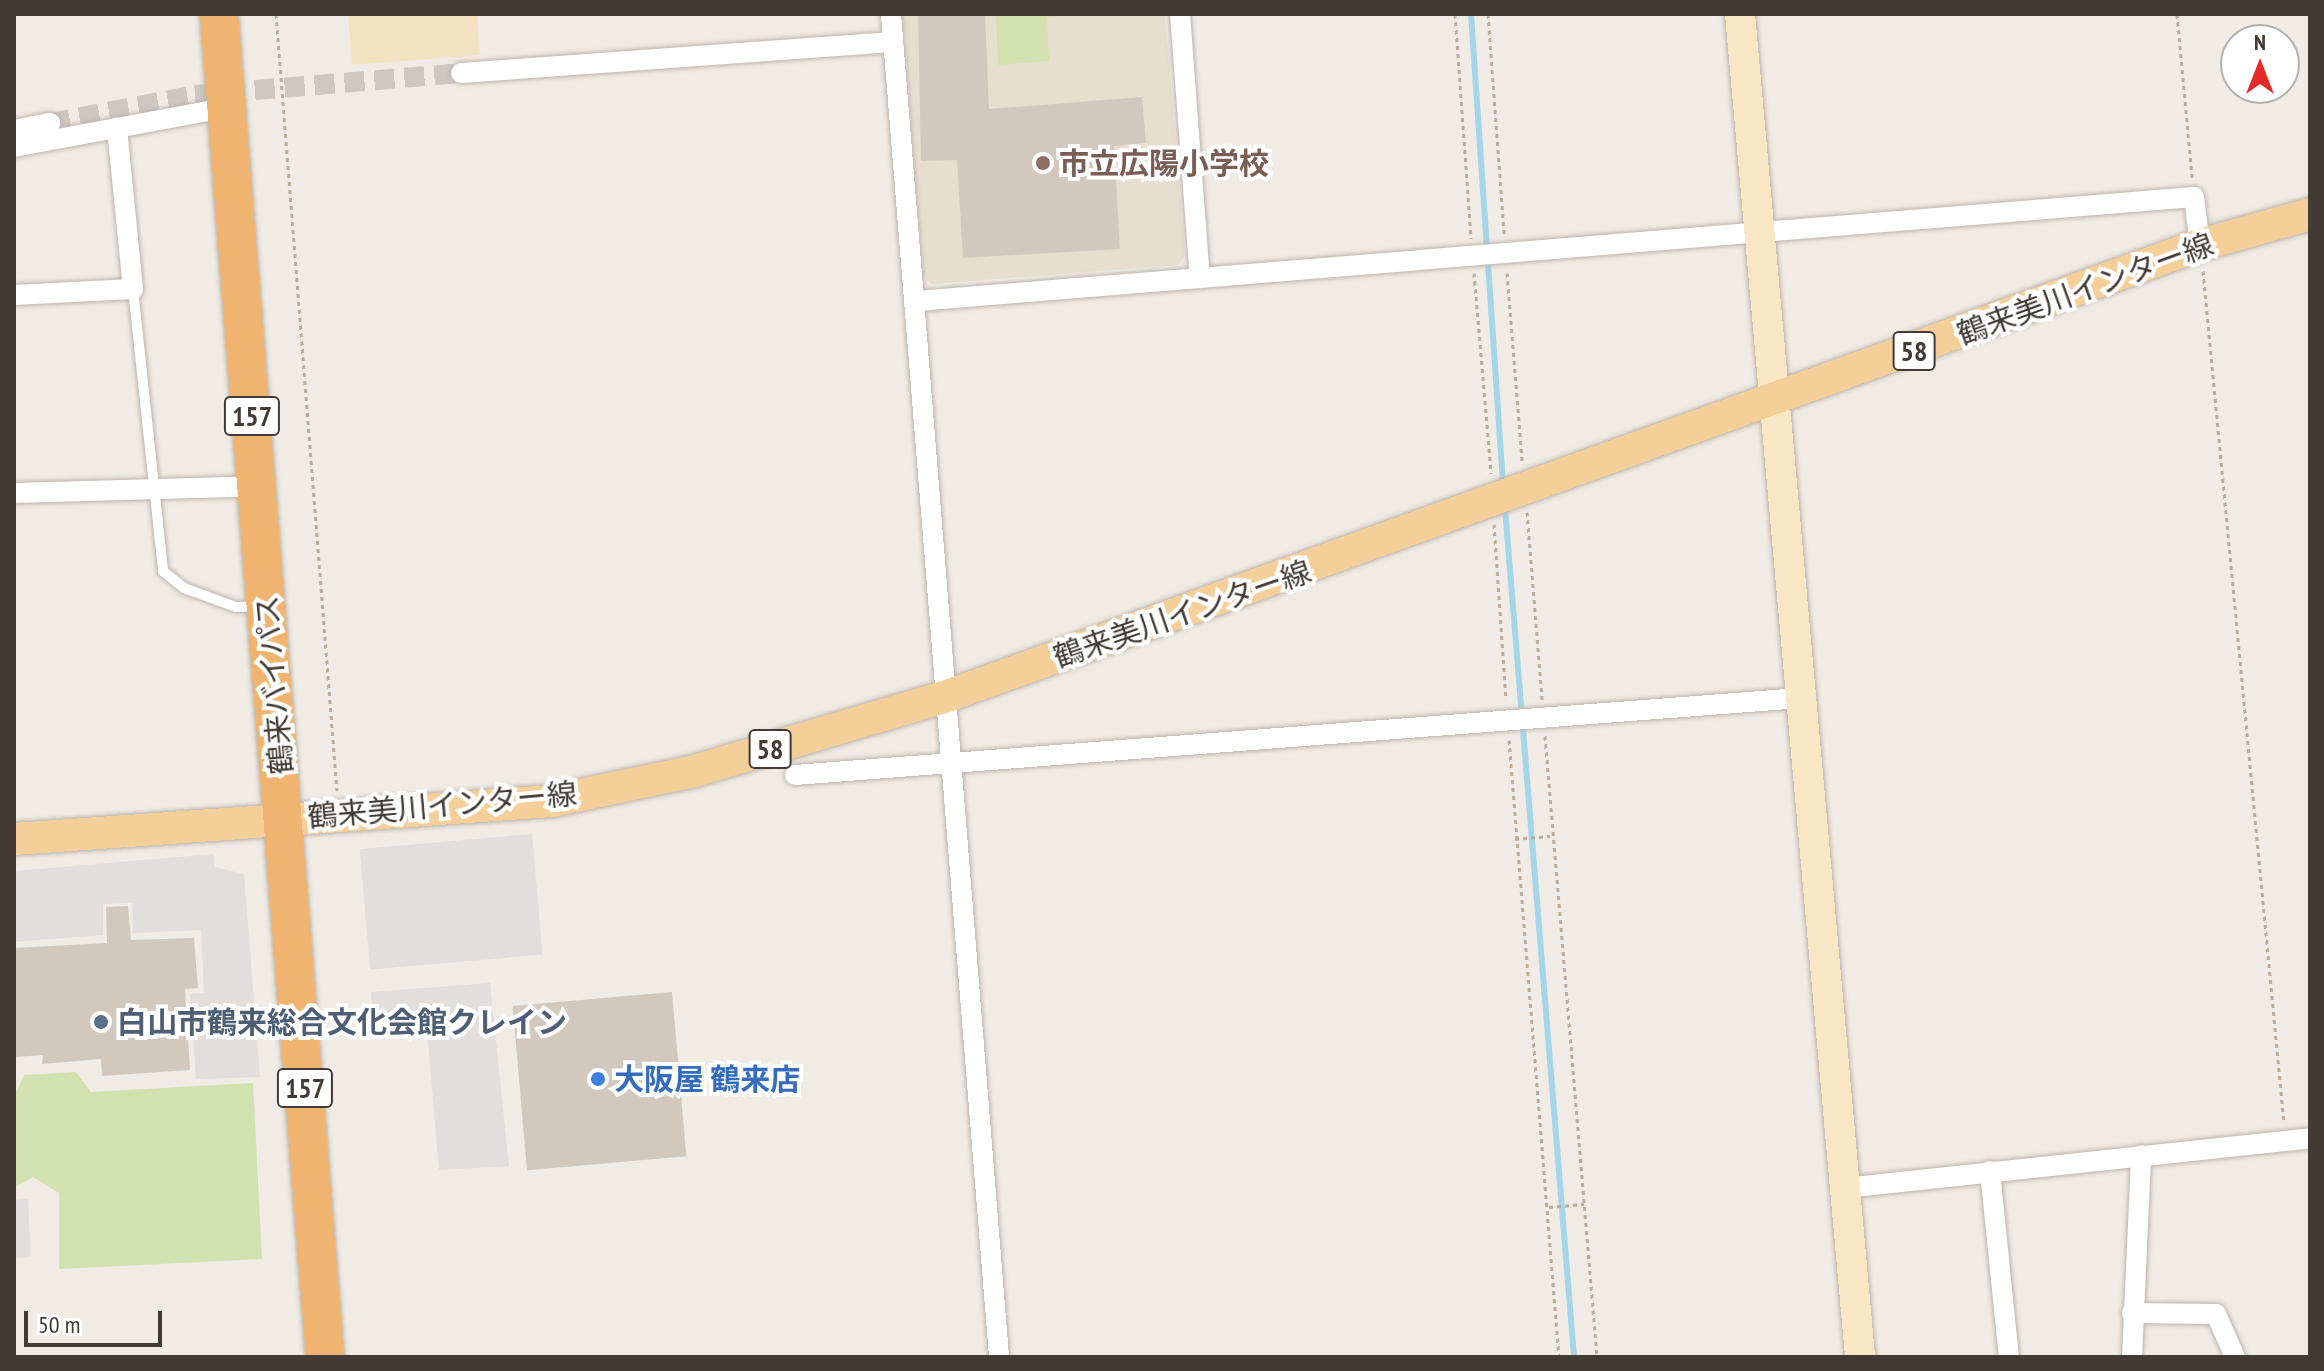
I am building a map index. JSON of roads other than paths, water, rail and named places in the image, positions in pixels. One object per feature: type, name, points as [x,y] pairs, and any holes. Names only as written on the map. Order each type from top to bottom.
[{"type":"highway","name":"鶴来バイパス","points":[[219,14],[224,108],[286,819],[325,1357]]},
{"type":"main road","name":"鶴来美川インター線","points":[[14,839],[552,801],[694,771],[950,695],[1512,497],[2200,245],[2310,214]]},
{"type":"street","points":[[891,14],[950,695],[999,1357]]},
{"type":"street","points":[[1180,14],[1200,278]]},
{"type":"street","points":[[1740,14],[1860,1357]]},
{"type":"street","points":[[461,73],[893,42]]},
{"type":"street","points":[[14,147],[224,108]]},
{"type":"street","points":[[14,130],[50,123]]},
{"type":"street","points":[[14,295],[133,289],[117,128]]},
{"type":"street","points":[[917,301],[2194,197],[2200,245]]},
{"type":"street","points":[[14,493],[258,486]]},
{"type":"street","points":[[795,775],[953,766],[1800,698]]},
{"type":"street","points":[[1845,1188],[2310,1138]]},
{"type":"street","points":[[2132,1357],[2141,1155]]},
{"type":"street","points":[[1990,1171],[2009,1357]]},
{"type":"street","points":[[2132,1313],[2216,1314],[2235,1357]]},
{"type":"lane","points":[[133,289],[168,581],[236,607],[268,606]]},
{"type":"waterway","points":[[1471,14],[1503,484]]},
{"type":"waterway","points":[[1505,508],[1574,1357]]},
{"type":"tunnel","points":[[50,123],[195,95],[461,73]]},
{"type":"place","name":"市立広陽小学校","points":[[1043,163]]},
{"type":"place","name":"白山市鶴来総合文化会館クレイン","points":[[101,1022]]},
{"type":"place","name":"大阪屋 鶴来店","points":[[598,1079]]}]
